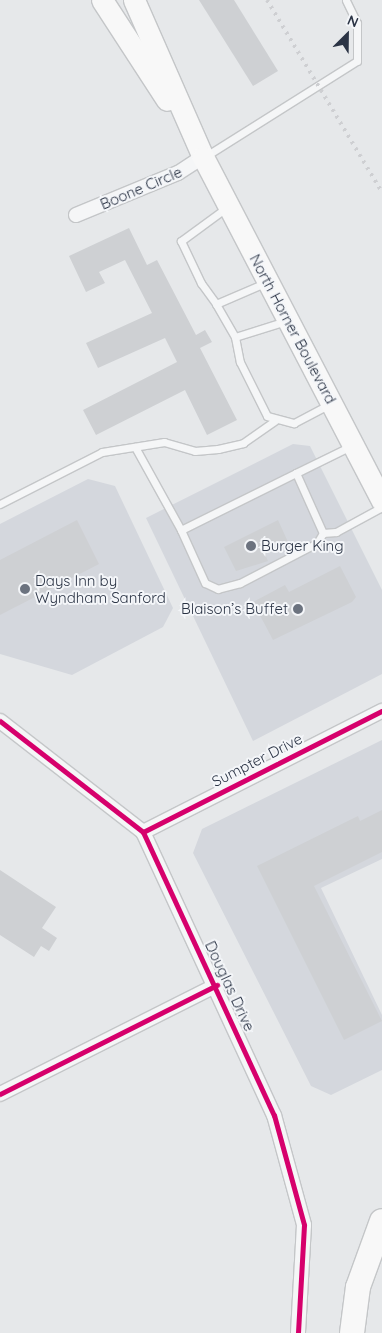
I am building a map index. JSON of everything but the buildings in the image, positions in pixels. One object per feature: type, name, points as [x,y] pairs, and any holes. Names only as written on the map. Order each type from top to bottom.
[{"type":"highway","points":[[352,1333],[358,1287],[382,1221]]},
{"type":"main road","name":"North Horner Boulevard","points":[[102,0],[203,157]]},
{"type":"main road","name":"North Horner Boulevard","points":[[134,0],[203,157],[382,501]]},
{"type":"street","name":"Boone Circle","points":[[76,215],[178,173],[203,157]]},
{"type":"street","name":"Sumpter Drive","points":[[143,832],[382,711]]},
{"type":"street","name":"Douglas Drive","points":[[0,721],[143,832],[217,985],[274,1114],[304,1225],[298,1333]]},
{"type":"street","points":[[0,1094],[217,985]]},
{"type":"lane","points":[[203,157],[357,61],[356,22],[346,0]]},
{"type":"lane","points":[[229,206],[181,241],[235,337],[240,362],[266,416],[275,421],[294,422],[332,403]]},
{"type":"lane","points":[[216,304],[269,282]]},
{"type":"lane","points":[[235,337],[289,320]]},
{"type":"lane","points":[[0,504],[102,452],[164,442],[195,451],[218,449],[243,443],[275,421]]},
{"type":"lane","points":[[181,530],[354,445]]},
{"type":"lane","points":[[135,447],[181,530],[206,583],[218,589],[240,583],[317,543],[323,533]]},
{"type":"lane","points":[[296,473],[323,533]]},
{"type":"lane","points":[[323,533],[336,532],[382,507]]},
{"type":"shaded area","points":[[293,444],[310,446],[382,590],[382,674],[253,741],[146,518]]},
{"type":"shaded area","points":[[88,479],[115,486],[173,608],[163,627],[72,675],[0,654],[0,524]]},
{"type":"shaded area","points":[[382,740],[382,859],[321,888],[382,1015],[382,1070],[331,1095],[311,1086],[193,853],[202,829]]},
{"type":"railway","points":[[267,0],[382,192]]},
{"type":"cycle path","points":[[143,832],[382,711]]},
{"type":"cycle path","points":[[0,721],[143,832],[274,1115],[304,1225],[298,1333]]},
{"type":"cycle path","points":[[0,1094],[217,985]]},
{"type":"place","name":"Burger King","points":[[251,546]]},
{"type":"place","name":"Days Inn by Wyndham Sanford","points":[[25,589]]},
{"type":"place","name":"Blaison’s Buffet","points":[[298,609]]}]
